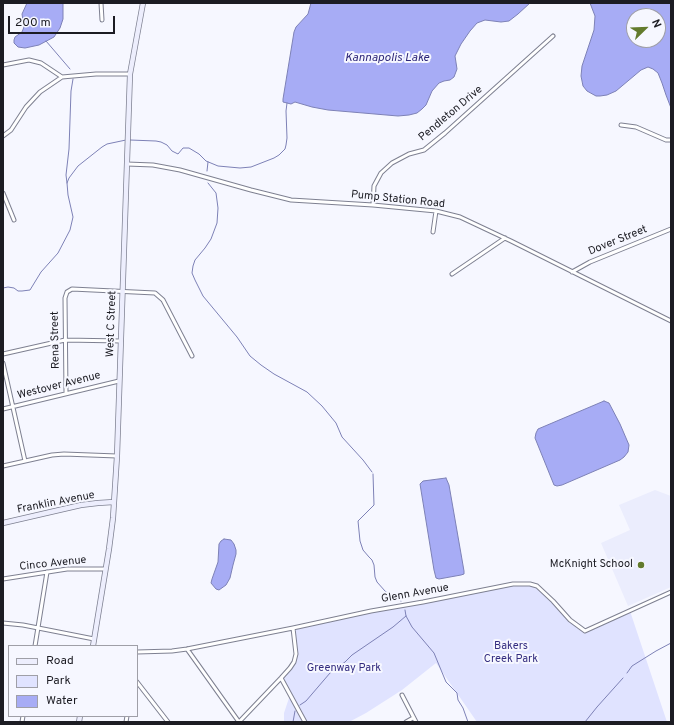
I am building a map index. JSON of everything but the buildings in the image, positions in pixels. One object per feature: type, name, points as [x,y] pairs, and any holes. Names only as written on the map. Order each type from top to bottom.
[{"type":"main road","name":"West C Street","points":[[93,645],[114,502],[130,74],[143,3]]},
{"type":"main road","name":"Franklin Avenue","points":[[3,523],[81,505],[114,502]]},
{"type":"street","points":[[101,3],[102,20]]},
{"type":"street","name":"Pendleton Drive","points":[[373,205],[374,186],[381,174],[392,163],[409,154],[424,150],[445,133],[552,36]]},
{"type":"street","points":[[3,65],[29,60],[41,63],[62,77]]},
{"type":"street","points":[[3,136],[11,130],[26,107],[40,92],[62,77],[96,74],[130,74]]},
{"type":"street","points":[[621,125],[636,127],[666,140],[671,140]]},
{"type":"street","name":"Pump Station Road","points":[[126,164],[153,165],[180,170],[292,200],[436,211],[460,217],[671,321]]},
{"type":"street","points":[[3,193],[14,220]]},
{"type":"street","points":[[433,232],[436,211]]},
{"type":"street","name":"Dover Street","points":[[572,272],[590,262],[671,229]]},
{"type":"street","points":[[452,274],[505,238]]},
{"type":"street","name":"Rena Street","points":[[66,393],[65,298],[67,292],[72,289],[122,292]]},
{"type":"street","points":[[122,292],[156,293],[163,300],[192,356]]},
{"type":"street","points":[[3,354],[65,340],[121,341]]},
{"type":"street","points":[[3,363],[25,461]]},
{"type":"street","name":"Westover Avenue","points":[[3,409],[119,381]]},
{"type":"street","points":[[3,466],[52,455],[116,456]]},
{"type":"street","name":"Cinco Avenue","points":[[3,579],[73,569],[105,569]]},
{"type":"street","points":[[35,645],[47,572]]},
{"type":"street","name":"Glenn Avenue","points":[[138,652],[187,649],[371,611],[513,584],[530,584],[537,586],[570,620],[584,631],[671,592]]},
{"type":"street","points":[[3,623],[94,639]]},
{"type":"street","points":[[187,649],[239,722],[281,678],[294,662],[296,654],[293,628]]},
{"type":"street","points":[[281,678],[305,722]]},
{"type":"street","points":[[138,683],[168,722]]},
{"type":"street","points":[[138,690],[144,691]]},
{"type":"street","points":[[402,696],[416,722]]},
{"type":"street","points":[[406,722],[414,718]]},
{"type":"shaded area","name":"McKnight School","points":[[655,490],[671,496],[671,587],[628,606],[601,543],[630,530],[619,505]]},
{"type":"green space","name":"Bakers Creek Park","points":[[513,584],[537,586],[570,620],[584,631],[630,611],[667,722],[477,722],[436,663],[402,690],[349,722],[284,722],[284,713],[290,695],[281,678],[291,667],[296,654],[293,628],[371,611]]},
{"type":"water","points":[[27,3],[63,3],[63,19],[60,28],[54,37],[39,45],[25,48],[18,47],[14,43],[14,40],[15,37],[22,32],[24,27],[22,14]]},
{"type":"water","name":"Kannapolis Lake","points":[[311,3],[530,3],[509,21],[501,22],[485,20],[477,23],[461,44],[455,56],[457,69],[454,77],[450,80],[439,83],[432,91],[426,105],[417,113],[398,116],[328,110],[295,102],[291,104],[283,102],[294,32],[296,27],[308,14]]},
{"type":"water","points":[[590,3],[671,3],[671,108],[658,73],[648,67],[641,70],[616,91],[607,95],[596,96],[587,91],[583,86],[581,76],[582,66],[594,30],[595,16]]},
{"type":"water","points":[[604,401],[609,403],[620,424],[629,445],[628,452],[620,460],[562,485],[554,485],[535,438],[538,429]]},
{"type":"water","points":[[446,478],[449,485],[464,574],[439,579],[436,578],[434,570],[420,484],[423,481]]},
{"type":"water","points":[[224,539],[231,540],[234,544],[236,554],[230,578],[226,585],[219,590],[216,589],[211,583],[218,562],[219,544]]},
{"type":"waterway","points":[[46,41],[70,69]]},
{"type":"waterway","points":[[67,183],[66,175],[73,79]]},
{"type":"waterway","points":[[130,140],[161,142],[178,154],[183,148],[189,148],[199,154],[206,161],[218,166],[240,168],[251,167],[274,158],[285,149],[287,138],[287,103]]},
{"type":"waterway","points":[[3,288],[14,288],[18,291],[30,290],[41,272],[58,253],[70,230],[73,217],[68,195],[67,183],[69,178],[78,166],[102,147],[107,144],[126,140]]},
{"type":"waterway","points":[[207,171],[208,162]]},
{"type":"waterway","points":[[208,183],[216,193],[218,208],[217,223],[211,239],[195,260],[192,273],[203,296],[237,337],[250,356],[274,374],[307,392],[322,406],[336,423],[342,437],[372,472]]},
{"type":"waterway","points":[[373,474],[374,505],[358,521],[360,541],[363,550],[372,560],[377,582],[393,598],[401,601]]},
{"type":"waterway","points":[[405,610],[406,616],[412,627],[434,653],[446,682],[457,693],[458,700],[463,708],[468,722]]},
{"type":"waterway","points":[[300,705],[306,701],[330,673],[406,616]]},
{"type":"waterway","points":[[627,673],[632,666],[671,643]]},
{"type":"waterway","points":[[585,722],[623,678]]},
{"type":"waterway","points":[[293,722],[295,711]]},
{"type":"place","name":"McKnight School","points":[[641,565]]},
{"type":"park label","name":"Greenway Park","points":[[344,669]]}]
